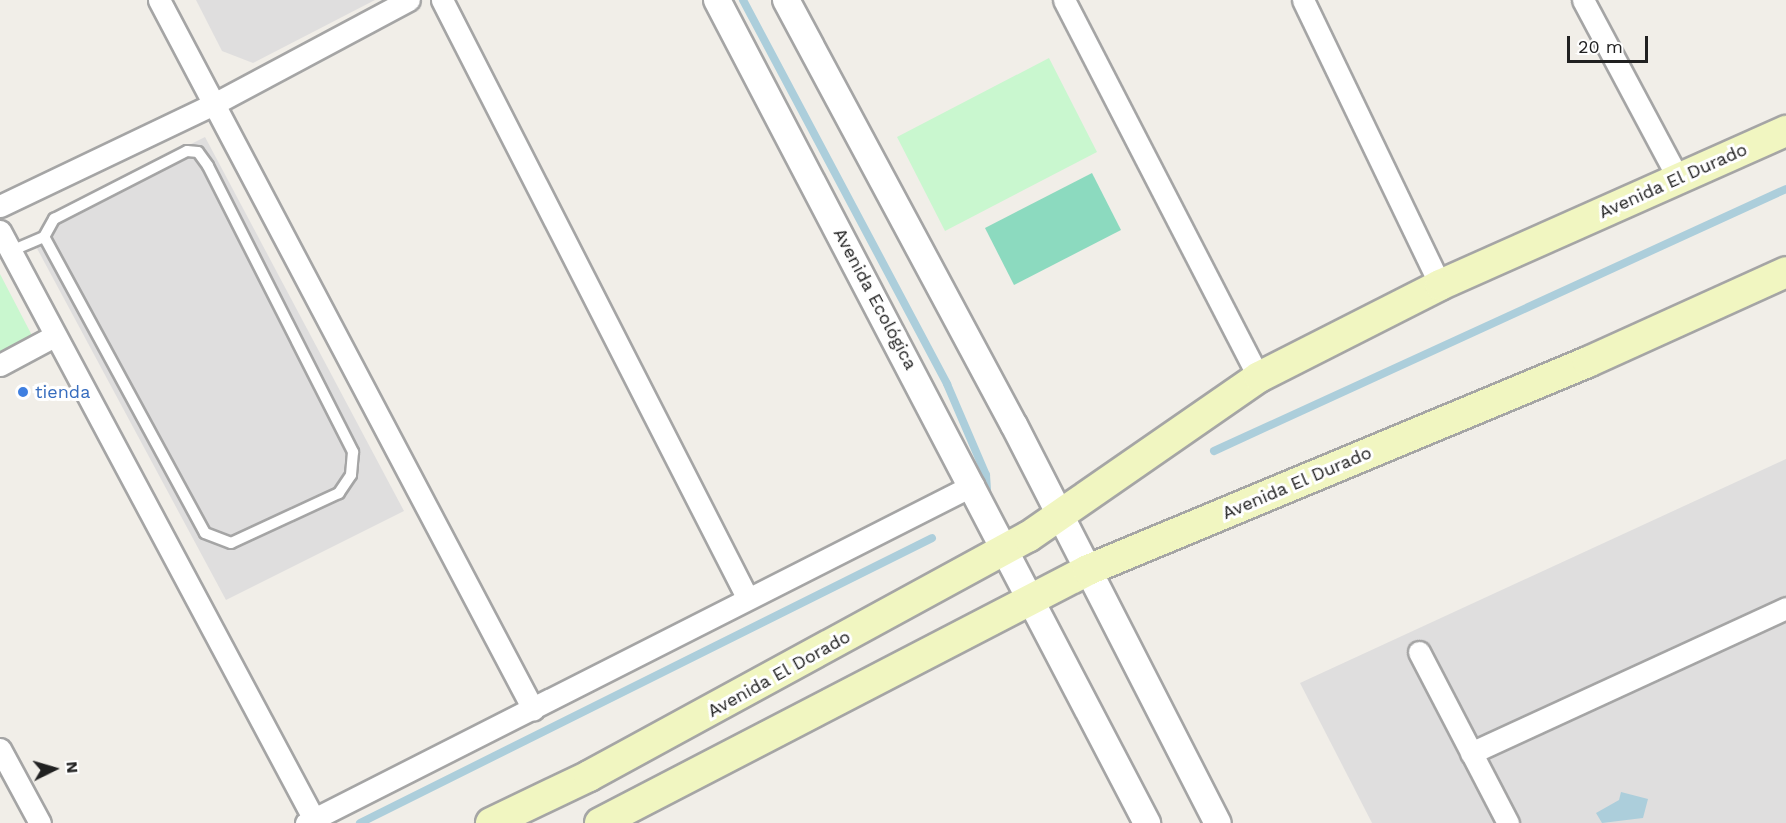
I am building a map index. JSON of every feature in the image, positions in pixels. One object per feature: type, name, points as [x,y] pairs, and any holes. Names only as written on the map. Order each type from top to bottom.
[{"type":"main road","name":"Avenida El Durado","points":[[1061,515],[1182,425],[1259,377],[1440,285],[1786,131]]},
{"type":"main road","name":"Avenida El Durado","points":[[600,823],[1088,570],[1588,362],[1786,272]]},
{"type":"main road","name":"Avenida El Dorado","points":[[491,823],[589,776],[1006,550],[1061,515]]},
{"type":"street","points":[[159,0],[212,105],[533,709]]},
{"type":"street","points":[[0,206],[212,105],[409,0]]},
{"type":"street","points":[[442,0],[747,597]]},
{"type":"street","name":"Avenida Ecológica","points":[[717,0],[973,485],[1030,600],[1147,823]]},
{"type":"street","points":[[1064,0],[1259,377]]},
{"type":"street","points":[[1303,0],[1440,285]]},
{"type":"street","points":[[1583,0],[1678,178]]},
{"type":"street","points":[[793,2],[1061,515],[1218,823]]},
{"type":"street","points":[[0,231],[312,822],[747,597],[973,485]]},
{"type":"street","points":[[0,365],[54,336]]},
{"type":"street","points":[[1471,753],[1786,608]]},
{"type":"street","points":[[1419,652],[1508,823]]},
{"type":"street","points":[[0,749],[40,823]]},
{"type":"lane","points":[[10,252],[44,237],[54,219],[101,193],[187,151],[198,152],[348,438],[351,476],[339,493],[244,540],[210,538],[44,237]]},
{"type":"shaded area","points":[[196,0],[375,0],[253,63],[222,51]]},
{"type":"shaded area","points":[[205,137],[404,511],[226,600],[33,241],[50,215]]},
{"type":"shaded area","points":[[1786,459],[1786,823],[1372,823],[1300,683]]},
{"type":"green space","points":[[1049,58],[1097,152],[945,231],[897,137]]},
{"type":"green space","points":[[1092,173],[1121,230],[1014,285],[985,228]]},
{"type":"green space","points":[[0,274],[38,347],[0,366]]},
{"type":"water","points":[[1621,792],[1648,799],[1643,818],[1602,823],[1596,813],[1619,800]]},
{"type":"waterway","points":[[743,0],[947,384],[986,475],[988,503]]},
{"type":"waterway","points":[[1214,451],[1786,189]]},
{"type":"waterway","points":[[360,823],[932,538]]},
{"type":"place","name":"tienda","points":[[23,392]]}]
